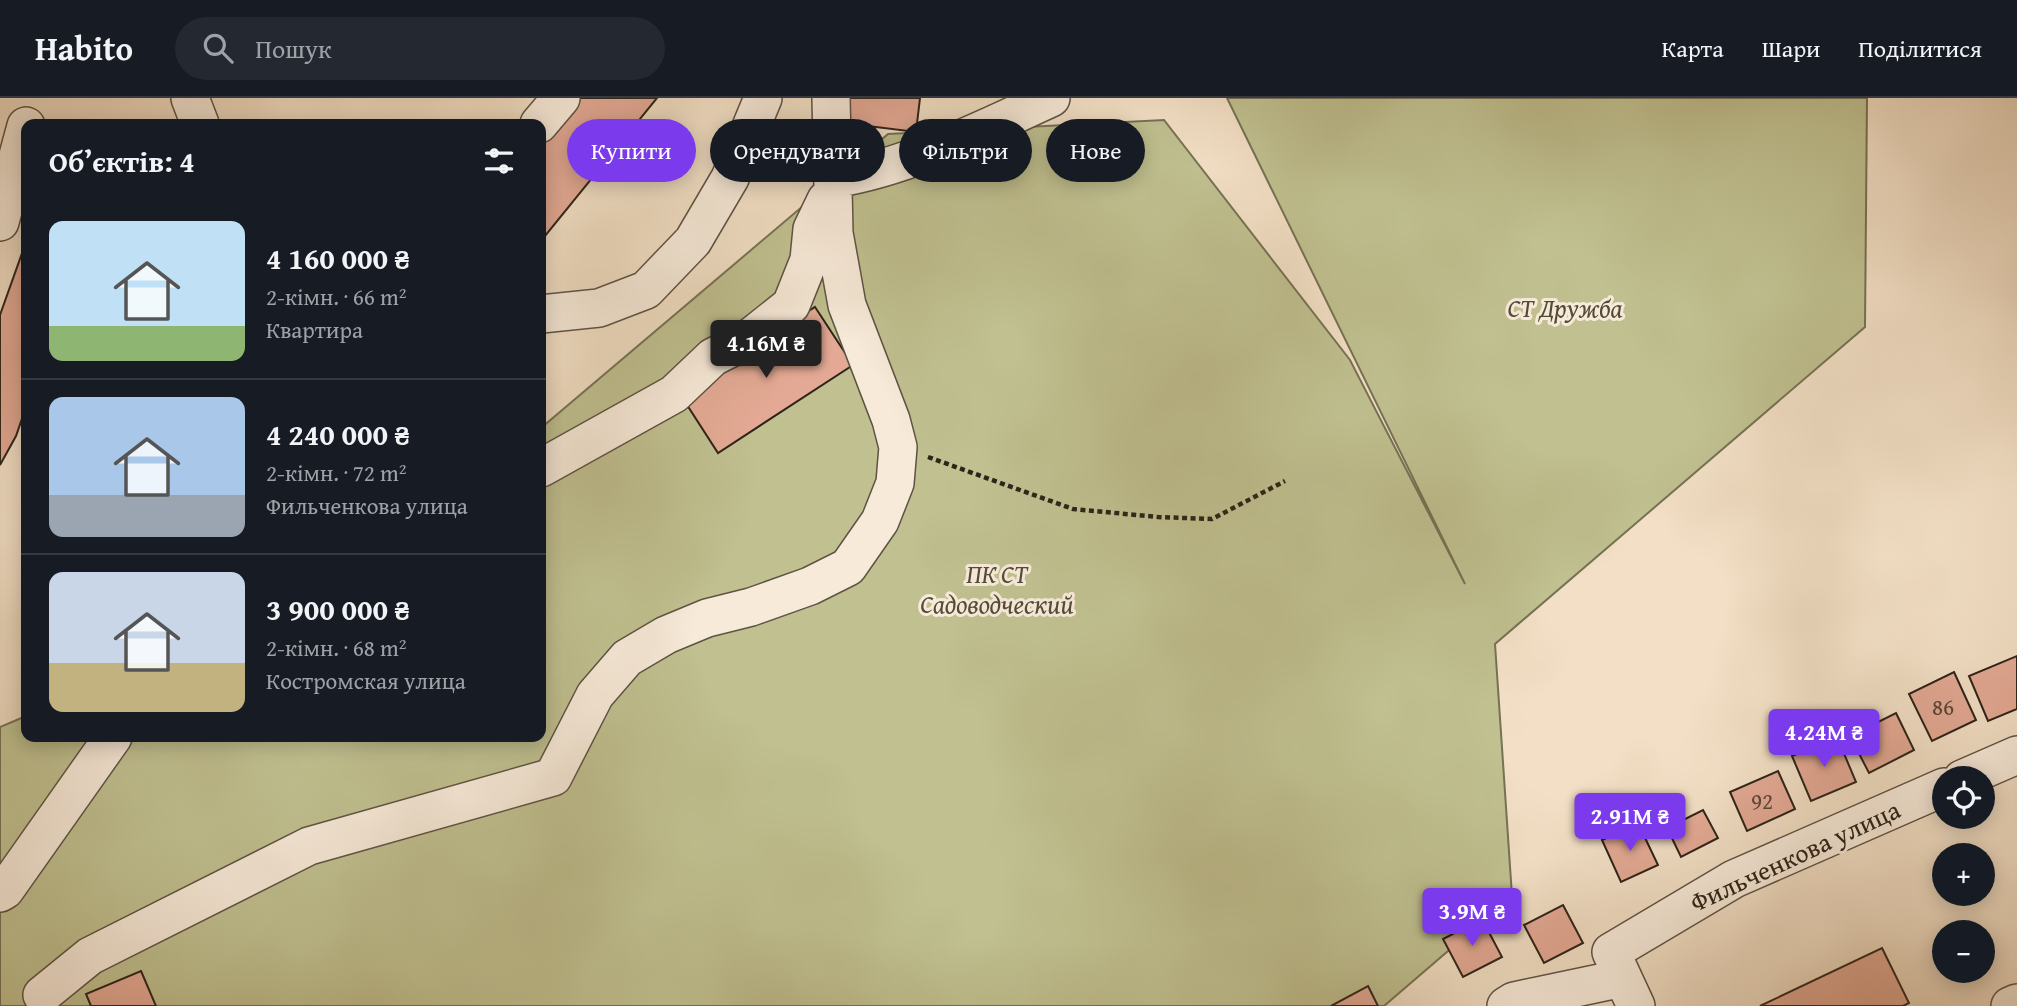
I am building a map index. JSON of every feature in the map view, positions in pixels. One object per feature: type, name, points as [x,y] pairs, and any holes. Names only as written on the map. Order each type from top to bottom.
[{"type":"street","points":[[28,119],[33,98]]},
{"type":"street","points":[[190,98],[198,119]]},
{"type":"street","points":[[543,119],[561,98]]},
{"type":"street","points":[[546,314],[599,309],[646,290],[693,241],[730,178],[762,98]]},
{"type":"street","points":[[820,98],[824,119]]},
{"type":"street","points":[[831,98],[832,119]]},
{"type":"street","points":[[885,168],[1051,98]]},
{"type":"street","points":[[0,222],[21,147]]},
{"type":"street","points":[[546,465],[674,394],[713,357],[747,340],[791,305],[809,260],[813,229],[833,182]]},
{"type":"street","points":[[42,995],[90,956],[309,846],[553,777],[596,695],[626,658],[666,635],[707,618],[751,607],[810,586],[848,567],[880,521],[895,483],[898,447],[891,419],[847,305],[834,233],[834,182]]},
{"type":"street","points":[[0,893],[5,890],[109,742]]},
{"type":"street","points":[[1992,766],[2017,755]]},
{"type":"street","name":"Фильченкова улица","points":[[1506,1006],[1514,1001],[1623,979],[1734,879],[1932,792]]},
{"type":"street","points":[[2010,1006],[2017,1003]]},
{"type":"path","points":[[898,447],[1073,509],[1146,516],[1212,519],[1284,481]]},
{"type":"green space","name":"ПК СТ Садоводческий","points":[[1227,98],[1867,98],[1865,327],[1495,644],[1512,896],[1384,1006],[0,1006],[0,727],[21,718],[21,742],[546,742],[546,424],[831,182],[885,182],[885,137],[888,134],[899,133],[899,182],[1032,182],[1032,127],[1046,126],[1046,182],[1145,182],[1145,121],[1164,120],[1350,360],[1465,584]]},
{"type":"building","points":[[580,98],[657,98],[640,119],[567,119],[567,182],[589,182],[546,235],[546,140]]},
{"type":"building","points":[[845,98],[920,98],[918,119],[899,119],[899,130],[885,128],[885,119],[844,119]]},
{"type":"building","points":[[21,256],[21,422],[0,465],[0,315]]},
{"type":"building","points":[[815,307],[853,365],[718,453],[680,394]]},
{"type":"building","points":[[2017,656],[2017,709],[1988,721],[1969,676]]},
{"type":"building","points":[[1954,672],[1976,720],[1932,741],[1909,694]]},
{"type":"building","points":[[1896,713],[1914,750],[1869,773],[1850,736]]},
{"type":"building","points":[[1837,737],[1856,782],[1811,801],[1792,756]]},
{"type":"building","points":[[1778,771],[1795,809],[1747,831],[1730,792]]},
{"type":"building","points":[[1703,810],[1718,838],[1681,857],[1667,828]]},
{"type":"building","points":[[1638,823],[1658,865],[1621,882],[1602,840]]},
{"type":"building","points":[[1563,905],[1583,943],[1544,963],[1524,925]]},
{"type":"building","points":[[1482,919],[1502,957],[1463,977],[1443,939]]},
{"type":"building","points":[[1882,948],[1909,1003],[1903,1006],[1760,1006]]},
{"type":"building","points":[[141,971],[156,1006],[91,1006],[86,994]]},
{"type":"building","points":[[1368,986],[1378,1006],[1331,1006]]},
{"type":"park label","name":"СТ Дружба","points":[[1565,308]]}]
